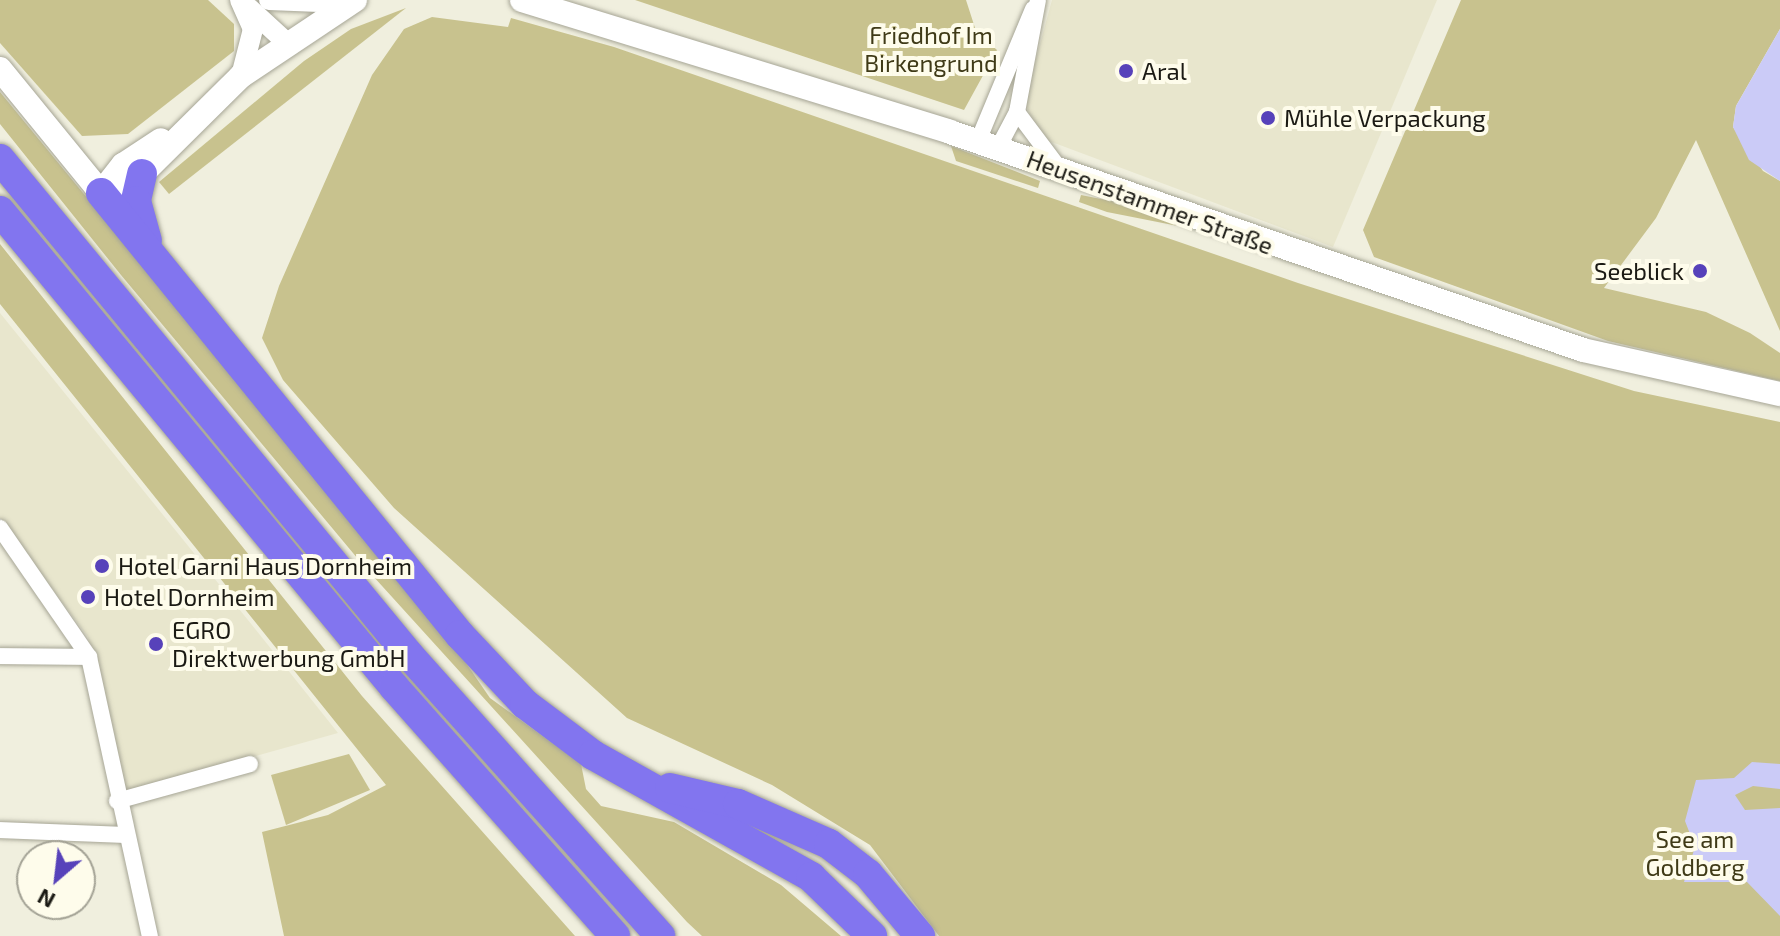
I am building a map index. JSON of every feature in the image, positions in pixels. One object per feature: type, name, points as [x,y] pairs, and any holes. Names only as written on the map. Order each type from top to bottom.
[{"type":"highway","points":[[0,159],[409,655],[660,934]]},
{"type":"highway","points":[[132,169],[137,209],[150,250]]},
{"type":"highway","points":[[101,193],[493,672],[564,736],[630,777],[798,869],[872,936]]},
{"type":"highway","points":[[0,211],[394,687],[615,936]]},
{"type":"highway","points":[[630,777],[804,829],[868,874],[920,936]]},
{"type":"main road","name":"Heusenstammer Straße","points":[[522,0],[988,145],[1571,346],[1780,394]]},
{"type":"main road","points":[[0,69],[101,193],[241,76],[350,2]]},
{"type":"main road","points":[[76,159],[132,169]]},
{"type":"street","points":[[240,0],[287,43]]},
{"type":"street","points":[[240,0],[253,29],[241,76]]},
{"type":"street","points":[[287,43],[267,0],[350,2]]},
{"type":"street","points":[[988,145],[1037,0]]},
{"type":"street","points":[[988,145],[1017,112],[1037,0]]},
{"type":"street","points":[[1017,112],[1060,169]]},
{"type":"street","points":[[0,528],[89,657],[124,835],[150,936]]},
{"type":"street","points":[[0,656],[89,657]]},
{"type":"street","points":[[117,801],[250,764]]},
{"type":"street","points":[[0,830],[124,835]]},
{"type":"shaded area","points":[[1052,0],[1437,0],[1333,247],[1049,141],[1032,123],[1025,99]]},
{"type":"shaded area","points":[[0,313],[338,733],[119,794],[88,637],[0,518]]},
{"type":"green space","points":[[0,0],[208,0],[234,24],[234,51],[128,134],[82,136],[0,43]]},
{"type":"green space","name":"Friedhof Im Birkengrund","points":[[635,0],[966,0],[976,31],[997,50],[964,110]]},
{"type":"green space","points":[[1461,0],[1780,0],[1780,29],[1736,106],[1733,127],[1763,171],[1780,181],[1780,331],[1696,140],[1656,218],[1604,288],[1706,312],[1750,333],[1780,353],[1780,381],[1608,341],[1374,257],[1363,230]]},
{"type":"green space","points":[[406,8],[169,194],[159,182],[304,61],[351,29]]},
{"type":"green space","points":[[432,17],[508,27],[511,18],[614,47],[1298,283],[1634,391],[1780,422],[1780,936],[939,936],[870,845],[772,785],[627,718],[394,508],[283,380],[262,338],[279,286],[372,75],[404,29]]},
{"type":"green space","points":[[0,92],[446,634],[490,698],[581,764],[586,789],[601,806],[674,822],[781,885],[841,936],[702,936],[687,922],[363,565],[121,275],[0,124]]},
{"type":"green space","points":[[951,146],[1040,181],[1038,188],[956,161]]},
{"type":"green space","points":[[1081,195],[1126,204],[1178,226],[1107,212],[1079,202]]},
{"type":"green space","points":[[0,244],[362,696],[575,936],[284,936],[262,832],[328,815],[386,785],[0,304]]},
{"type":"green space","points":[[349,754],[370,790],[286,825],[271,775]]},
{"type":"water","points":[[1780,29],[1780,181],[1749,160],[1733,127],[1736,106]]},
{"type":"water","name":"See am Goldberg","points":[[1752,762],[1780,764],[1780,789],[1753,786],[1735,795],[1745,810],[1780,808],[1780,916],[1747,882],[1684,882],[1695,847],[1685,821],[1696,780],[1734,778]]},
{"type":"place","name":"Aral","points":[[1126,71]]},
{"type":"place","name":"Mühle Verpackung","points":[[1268,118]]},
{"type":"place","name":"Seeblick","points":[[1700,271]]},
{"type":"place","name":"Hotel Garni Haus Dornheim","points":[[102,566]]},
{"type":"place","name":"Hotel Dornheim","points":[[88,597]]},
{"type":"place","name":"EGRO Direktwerbung GmbH","points":[[156,644]]}]
